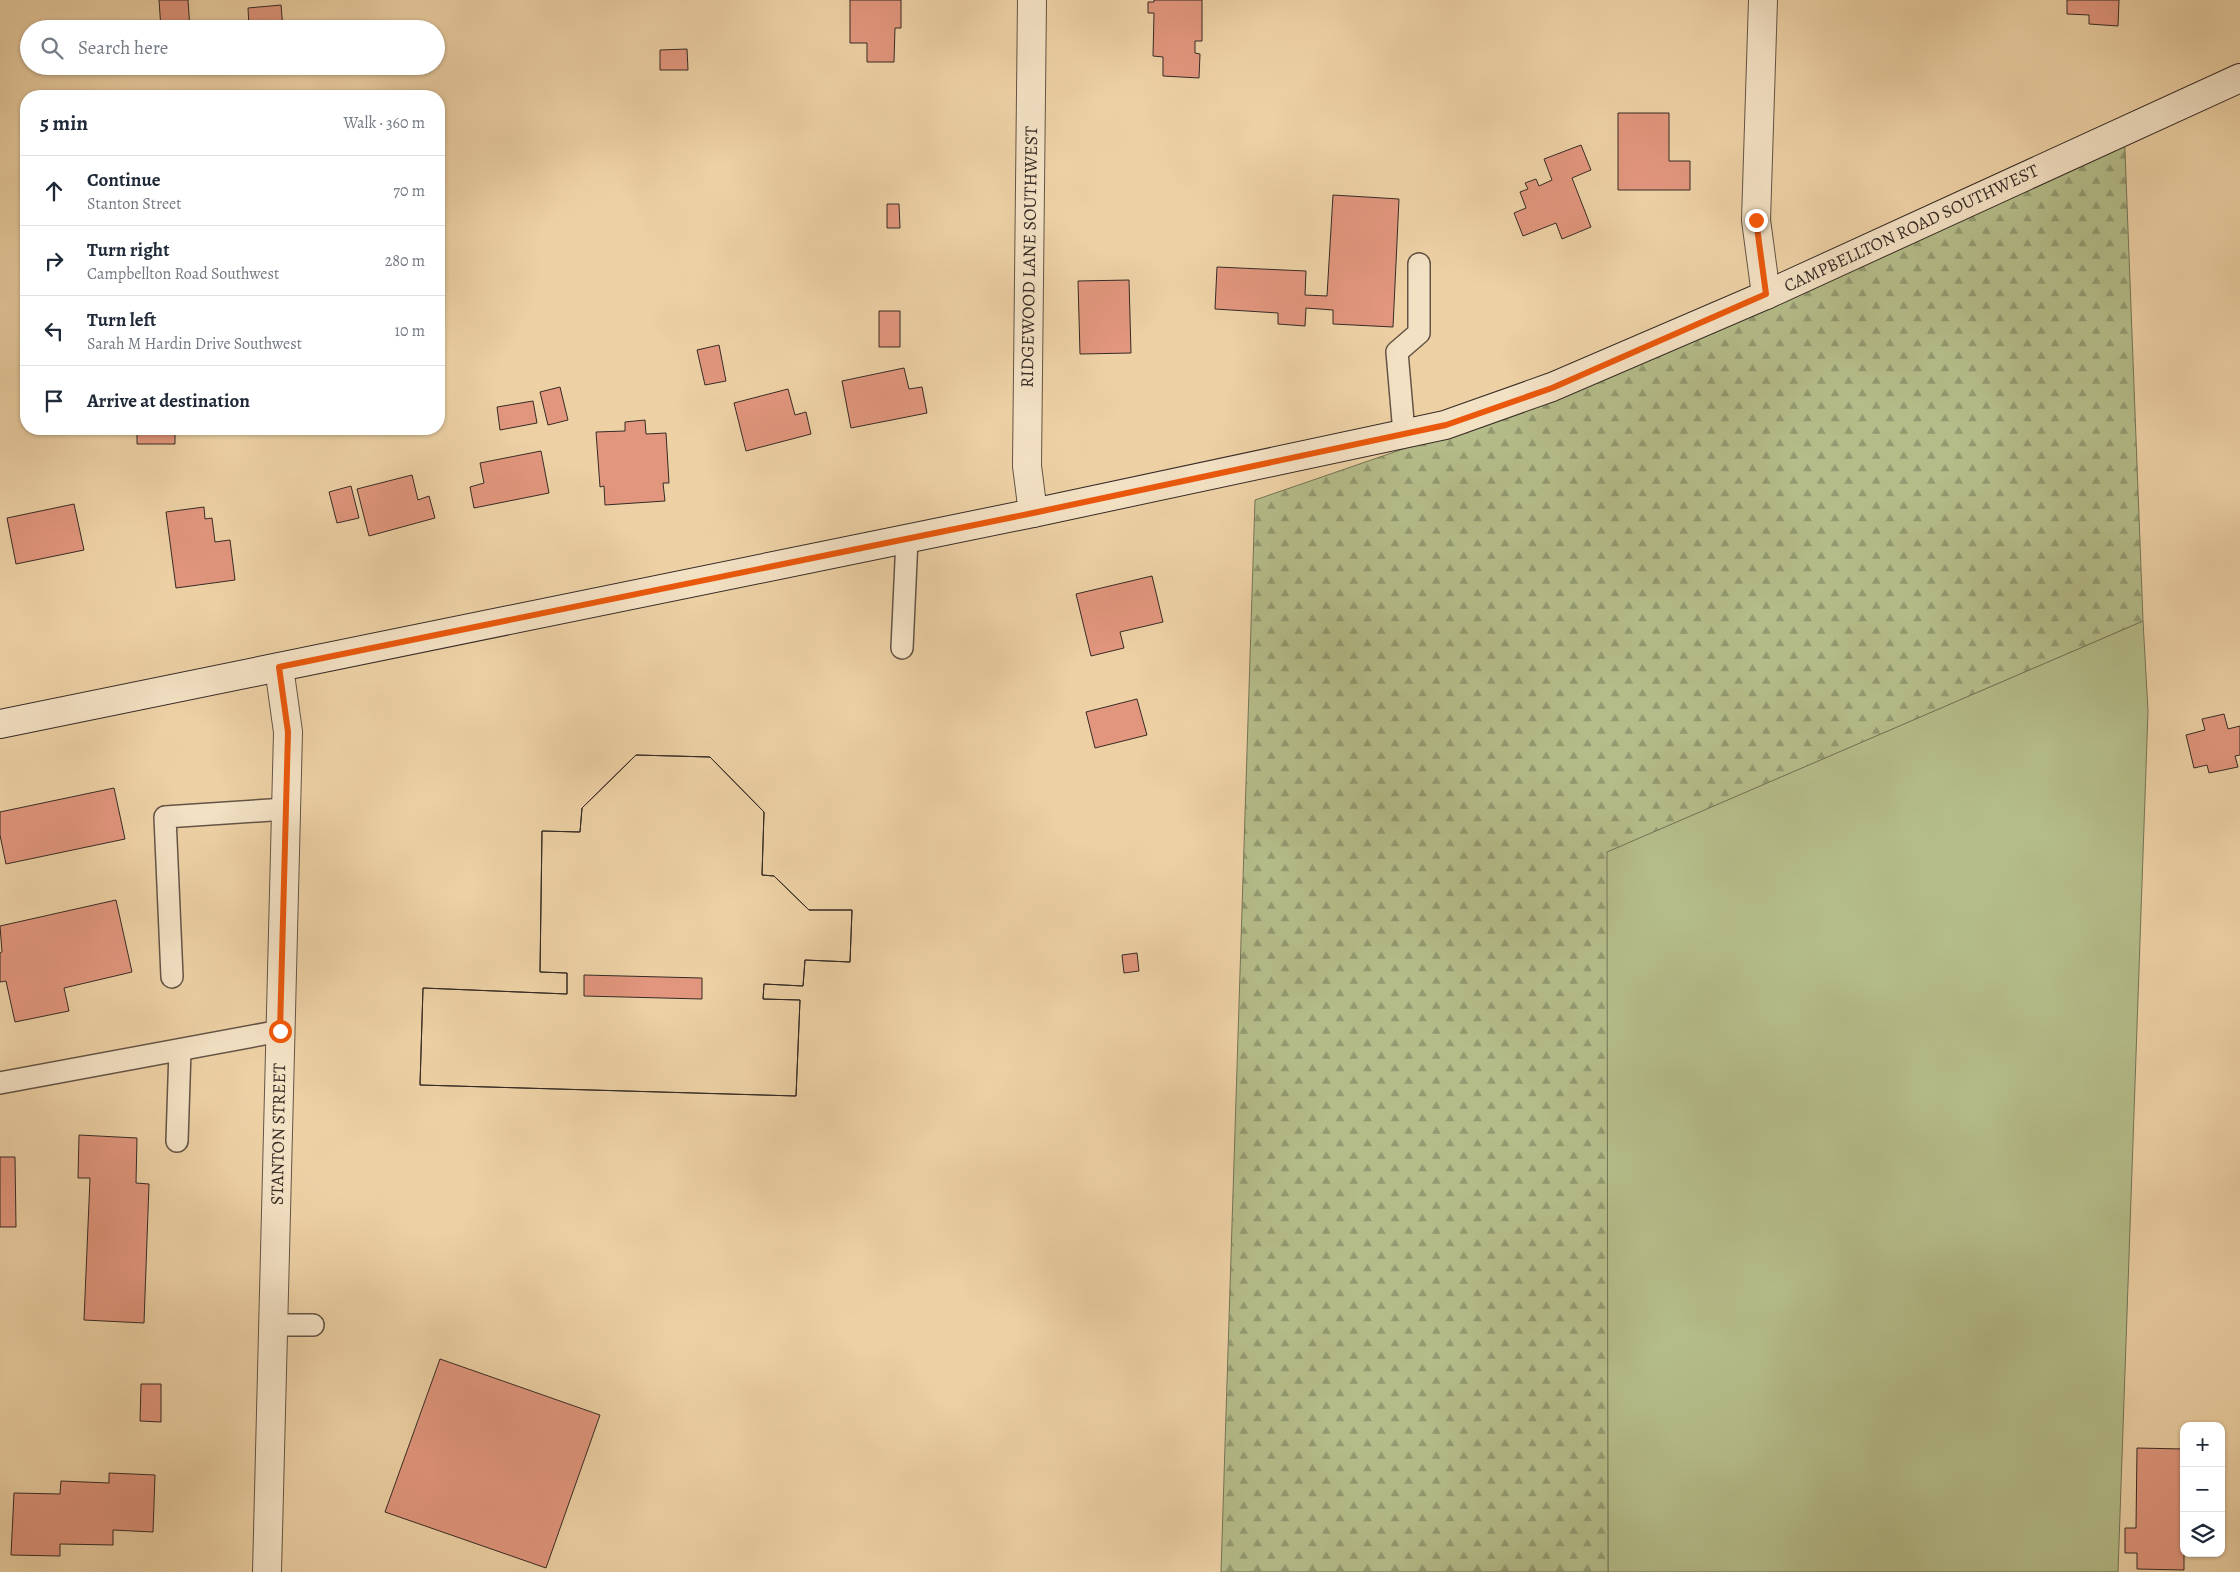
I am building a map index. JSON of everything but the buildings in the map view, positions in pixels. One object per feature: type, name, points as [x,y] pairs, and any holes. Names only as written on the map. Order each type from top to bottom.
[{"type":"main road","name":"RIDGEWOOD LANE SOUTHWEST","points":[[1032,0],[1027,466],[1033,513]]},
{"type":"main road","points":[[1763,0],[1756,220],[1766,294]]},
{"type":"main road","name":"CAMPBELLTON ROAD SOUTHWEST","points":[[0,724],[1033,513],[1446,425],[1552,388],[1766,294],[2240,78]]},
{"type":"main road","name":"STANTON STREET","points":[[267,1572],[288,732],[279,667]]},
{"type":"lane","points":[[1404,433],[1397,352],[1418,333],[1418,264]]},
{"type":"lane","points":[[902,648],[907,539]]},
{"type":"lane","points":[[172,977],[165,817],[286,809]]},
{"type":"lane","points":[[0,1083],[280,1031]]},
{"type":"lane","points":[[177,1141],[180,1050]]},
{"type":"lane","points":[[273,1325],[313,1325]]},
{"type":"green space","points":[[2124,125],[2143,621],[1607,852],[1608,1572],[1221,1572],[1255,500],[1528,406]]},
{"type":"green space","points":[[2143,621],[2148,711],[2118,1572],[1608,1572],[1606,852]]},
{"type":"route","points":[[280,1031],[288,732],[279,667],[1033,513],[1446,425],[1552,388],[1766,294],[1756,220]]}]
